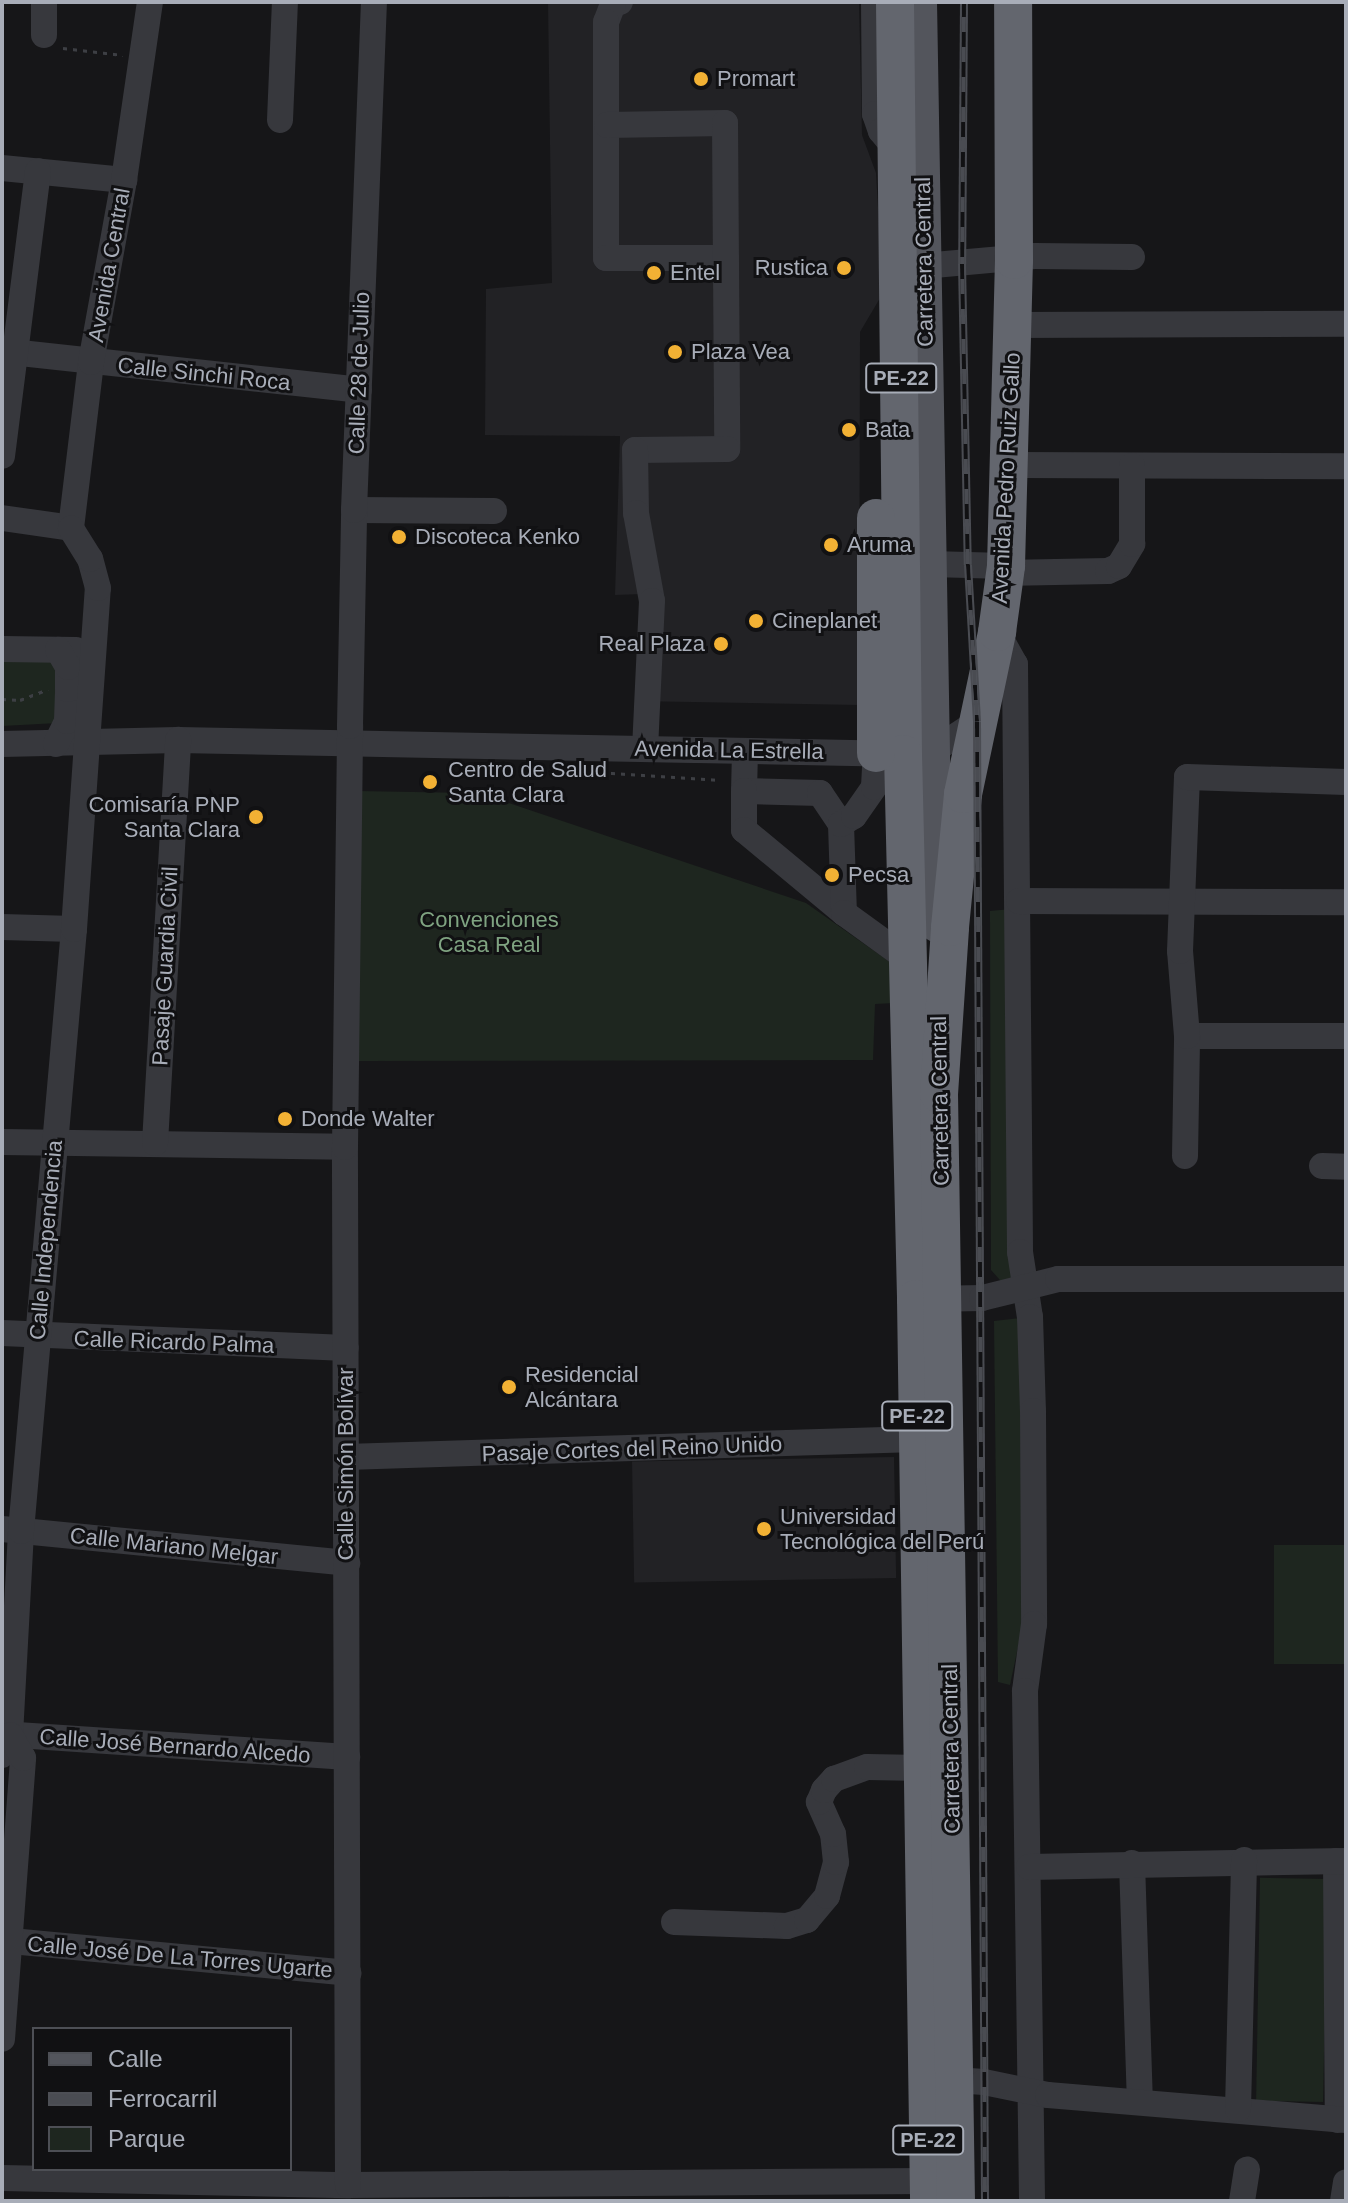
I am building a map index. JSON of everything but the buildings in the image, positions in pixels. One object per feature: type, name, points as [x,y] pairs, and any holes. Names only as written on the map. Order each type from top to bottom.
[{"type":"highway","name":"Carretera Central","points":[[895,2],[909,960],[930,1299],[917,1439],[932,1761]]},
{"type":"highway","name":"Avenida Pedro Ruiz Gallo","points":[[939,1094],[955,866],[977,722],[997,632],[1005,569],[1011,465],[1014,260],[1013,2]]},
{"type":"highway","name":"Carretera Central","points":[[938,2194],[940,2079],[932,1761],[930,1299],[939,1094]]},
{"type":"main road","name":"Carretera Central","points":[[920,2],[930,564],[904,753],[939,1094]]},
{"type":"street","points":[[44,2],[44,35]]},
{"type":"street","name":"Avenida Central","points":[[71,528],[91,362],[124,180],[150,2]]},
{"type":"street","points":[[280,120],[285,2]]},
{"type":"street","name":"Calle 28 de Julio","points":[[351,743],[354,510],[374,2]]},
{"type":"street","points":[[620,2],[613,4],[606,22],[606,258],[726,258]]},
{"type":"street","points":[[874,2],[875,114],[881,131],[898,152]]},
{"type":"street","points":[[607,125],[725,123],[727,449],[635,450],[636,513],[652,601],[645,749]]},
{"type":"street","points":[[2,168],[124,180]]},
{"type":"street","points":[[2,456],[9,352],[38,171]]},
{"type":"street","points":[[923,266],[1132,257]]},
{"type":"street","points":[[1013,325],[1346,324]]},
{"type":"street","name":"Calle Sinchi Roca","points":[[9,352],[359,390]]},
{"type":"street","points":[[1011,465],[1346,466]]},
{"type":"street","points":[[930,564],[1108,571],[1119,566],[1132,544],[1132,466]]},
{"type":"street","points":[[354,510],[494,511]]},
{"type":"street","points":[[2,518],[71,528],[90,559],[98,588],[68,667],[67,721],[70,744]]},
{"type":"street","points":[[997,632],[1015,664],[1020,1252],[1030,1317],[1033,1411],[1034,1624],[1025,1691],[1032,2201]]},
{"type":"street","points":[[2,649],[74,650]]},
{"type":"street","points":[[70,744],[74,650]]},
{"type":"street","points":[[841,824],[854,816],[904,753],[977,722]]},
{"type":"street","name":"Avenida La Estrella","points":[[2,744],[178,740],[904,753]]},
{"type":"street","name":"Pasaje Guardia Civil","points":[[155,1143],[178,740]]},
{"type":"street","name":"Calle Simón Bolívar","points":[[348,2185],[345,1147],[351,743]]},
{"type":"street","name":"Calle Independencia","points":[[2,2039],[23,1758],[5,1741],[11,1530],[37,1336],[74,929],[70,744]]},
{"type":"street","points":[[745,751],[744,830],[844,913],[909,960]]},
{"type":"street","points":[[820,793],[838,753]]},
{"type":"street","points":[[1185,1156],[1187,1036],[1180,951],[1187,777],[1346,782]]},
{"type":"street","points":[[745,786],[820,793]]},
{"type":"street","points":[[820,793],[841,824],[844,913]]},
{"type":"street","points":[[1019,901],[1346,902]]},
{"type":"street","points":[[2,927],[74,929]]},
{"type":"street","points":[[1187,1036],[1346,1036]]},
{"type":"street","points":[[2,1142],[345,1147]]},
{"type":"street","points":[[930,1299],[982,1298],[1058,1279],[1346,1279]]},
{"type":"street","name":"Calle Ricardo Palma","points":[[2,1333],[346,1348]]},
{"type":"street","name":"Pasaje Cortes del Reino Unido","points":[[346,1457],[917,1439]]},
{"type":"street","name":"Calle Mariano Melgar","points":[[11,1530],[347,1563]]},
{"type":"street","name":"Calle José Bernardo Alcedo","points":[[5,1741],[347,1757]]},
{"type":"street","points":[[674,1922],[787,1926],[807,1920],[827,1896],[836,1862],[833,1834],[819,1802],[824,1790],[834,1779],[867,1767],[932,1761]]},
{"type":"street","points":[[940,2079],[1048,2095],[1342,2120],[1341,1861],[1244,1860],[1029,1867]]},
{"type":"street","points":[[1238,2109],[1244,1860]]},
{"type":"street","points":[[1132,1863],[1140,2102]]},
{"type":"street","name":"Calle José De La Torres Ugarte","points":[[11,1941],[348,1973]]},
{"type":"street","points":[[1242,2201],[1247,2169]]},
{"type":"street","points":[[2,2178],[251,2191],[348,2185],[938,2194]]},
{"type":"street","points":[[1343,2201],[1346,2182]]},
{"type":"path","points":[[44,35],[54,47],[142,57]]},
{"type":"path","points":[[2,699],[20,700],[41,690],[68,689]]},
{"type":"path","points":[[581,771],[745,786]]},
{"type":"shaded area","points":[[548,2],[859,2],[862,135],[876,173],[883,293],[860,332],[859,705],[635,701],[642,594],[615,595],[620,436],[485,435],[486,289],[552,283]]},
{"type":"shaded area","name":"Universidad Tecnológica del Perú","points":[[894,1457],[896,1578],[634,1583],[632,1462]]},
{"type":"green space","points":[[2,657],[50,658],[59,664],[58,723],[2,726]]},
{"type":"green space","name":"Convenciones Casa Real","points":[[357,791],[470,793],[503,801],[806,903],[894,965],[895,1003],[875,1004],[873,1060],[356,1061]]},
{"type":"green space","points":[[1011,909],[1017,1283],[1008,1289],[991,1270],[990,911]]},
{"type":"green space","points":[[1020,1318],[1022,1628],[1010,1685],[998,1682],[994,1321]]},
{"type":"green space","points":[[1274,1545],[1346,1545],[1346,1664],[1274,1664]]},
{"type":"green space","points":[[1260,1878],[1327,1879],[1323,2102],[1256,2101]]},
{"type":"railway","points":[[964,2],[962,264],[968,565],[977,722],[985,2201]]},
{"type":"place","name":"Promart","points":[[701,79]]},
{"type":"place","name":"Rustica","points":[[844,268]]},
{"type":"place","name":"Entel","points":[[654,273]]},
{"type":"place","name":"Plaza Vea","points":[[675,352]]},
{"type":"place","name":"Bata","points":[[849,430]]},
{"type":"place","name":"Discoteca Kenko","points":[[399,537]]},
{"type":"place","name":"Aruma","points":[[831,545]]},
{"type":"place","name":"Cineplanet","points":[[756,621]]},
{"type":"place","name":"Real Plaza","points":[[721,644]]},
{"type":"place","name":"Centro de Salud Santa Clara","points":[[430,782]]},
{"type":"place","name":"Comisaría PNP Santa Clara","points":[[256,817]]},
{"type":"place","name":"Pecsa","points":[[832,875]]},
{"type":"place","name":"Donde Walter","points":[[285,1119]]},
{"type":"place","name":"Residencial Alcántara","points":[[509,1387]]},
{"type":"place","name":"Universidad Tecnológica del Perú","points":[[764,1529]]}]
